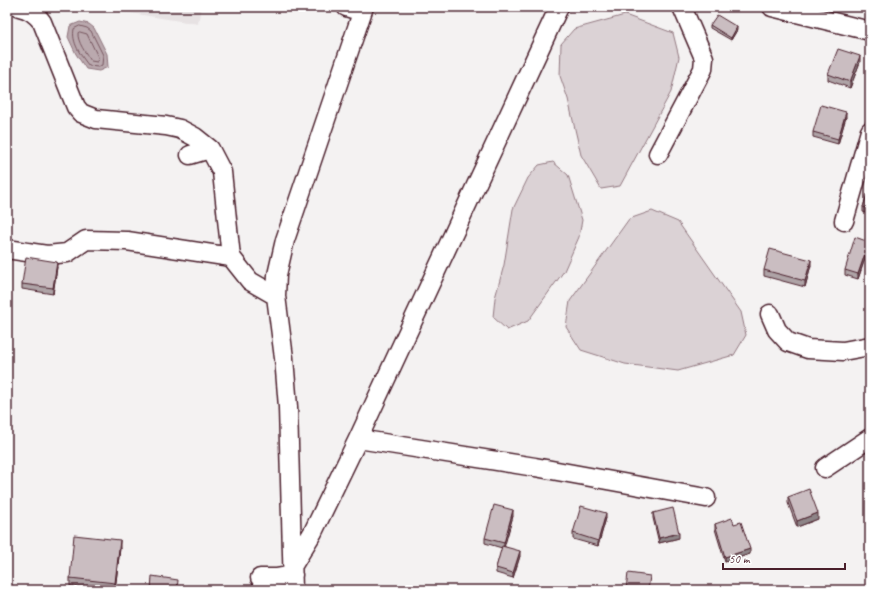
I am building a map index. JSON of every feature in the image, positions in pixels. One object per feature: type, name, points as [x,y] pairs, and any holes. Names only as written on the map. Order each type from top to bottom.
[{"type":"street","points":[[19,7],[27,8],[36,14],[42,22],[76,107],[82,113],[96,119],[166,126],[180,129],[195,136],[210,149],[222,172],[231,257],[250,281],[276,296]]},
{"type":"street","points":[[293,577],[559,7]]},
{"type":"street","points":[[658,154],[703,69],[704,58],[682,7]]},
{"type":"street","points":[[772,7],[870,31]]},
{"type":"street","points":[[293,577],[288,407],[284,358],[276,296],[277,275],[285,240],[357,9]]},
{"type":"street","points":[[844,221],[870,130]]},
{"type":"street","points":[[190,155],[210,149]]},
{"type":"street","points":[[7,249],[47,255],[67,253],[86,240],[127,241],[231,257]]},
{"type":"street","points":[[770,314],[777,330],[788,342],[808,349],[843,351],[870,346]]},
{"type":"street","points":[[825,468],[870,438]]},
{"type":"street","points":[[358,439],[535,466],[706,498]]},
{"type":"street","points":[[260,578],[293,577]]},
{"type":"shaded area","points":[[94,7],[201,7],[198,24]]},
{"type":"shaded area","points":[[625,15],[673,33],[679,57],[671,92],[620,186],[601,189],[581,155],[568,99],[560,76],[561,44],[574,29]]},
{"type":"shaded area","points":[[553,162],[568,175],[582,220],[579,237],[564,271],[528,321],[507,330],[493,317],[495,298],[504,265],[513,209],[528,178],[539,165]]},
{"type":"shaded area","points":[[652,211],[678,222],[741,312],[746,335],[734,355],[678,371],[625,364],[581,350],[566,327],[570,301],[629,219]]},
{"type":"water","points":[[80,22],[89,24],[94,28],[107,54],[108,67],[99,71],[86,69],[76,54],[68,37],[70,26]]},
{"type":"building","points":[[717,15],[737,27],[731,38],[710,25]]},
{"type":"building","points":[[838,49],[860,56],[850,82],[828,74]]},
{"type":"building","points":[[821,105],[846,112],[838,139],[813,132]]},
{"type":"building","points":[[870,186],[870,209],[863,207]]},
{"type":"building","points":[[855,237],[869,242],[858,274],[845,270]]},
{"type":"building","points":[[770,249],[811,260],[805,281],[764,270]]},
{"type":"building","points":[[26,257],[57,262],[53,288],[22,284]]},
{"type":"building","points":[[809,489],[818,513],[797,521],[788,497]]},
{"type":"building","points":[[494,505],[513,510],[504,543],[485,538]]},
{"type":"building","points":[[581,506],[606,513],[598,541],[573,533]]},
{"type":"building","points":[[673,508],[679,533],[659,538],[653,513]]},
{"type":"building","points":[[732,518],[734,524],[741,522],[750,549],[725,557],[715,524]]},
{"type":"building","points":[[74,535],[120,540],[115,583],[70,578]]},
{"type":"building","points":[[502,546],[520,551],[513,573],[496,568]]},
{"type":"building","points":[[628,573],[650,576],[648,590],[626,590]]},
{"type":"building","points":[[152,576],[178,580],[177,590],[151,590]]}]
